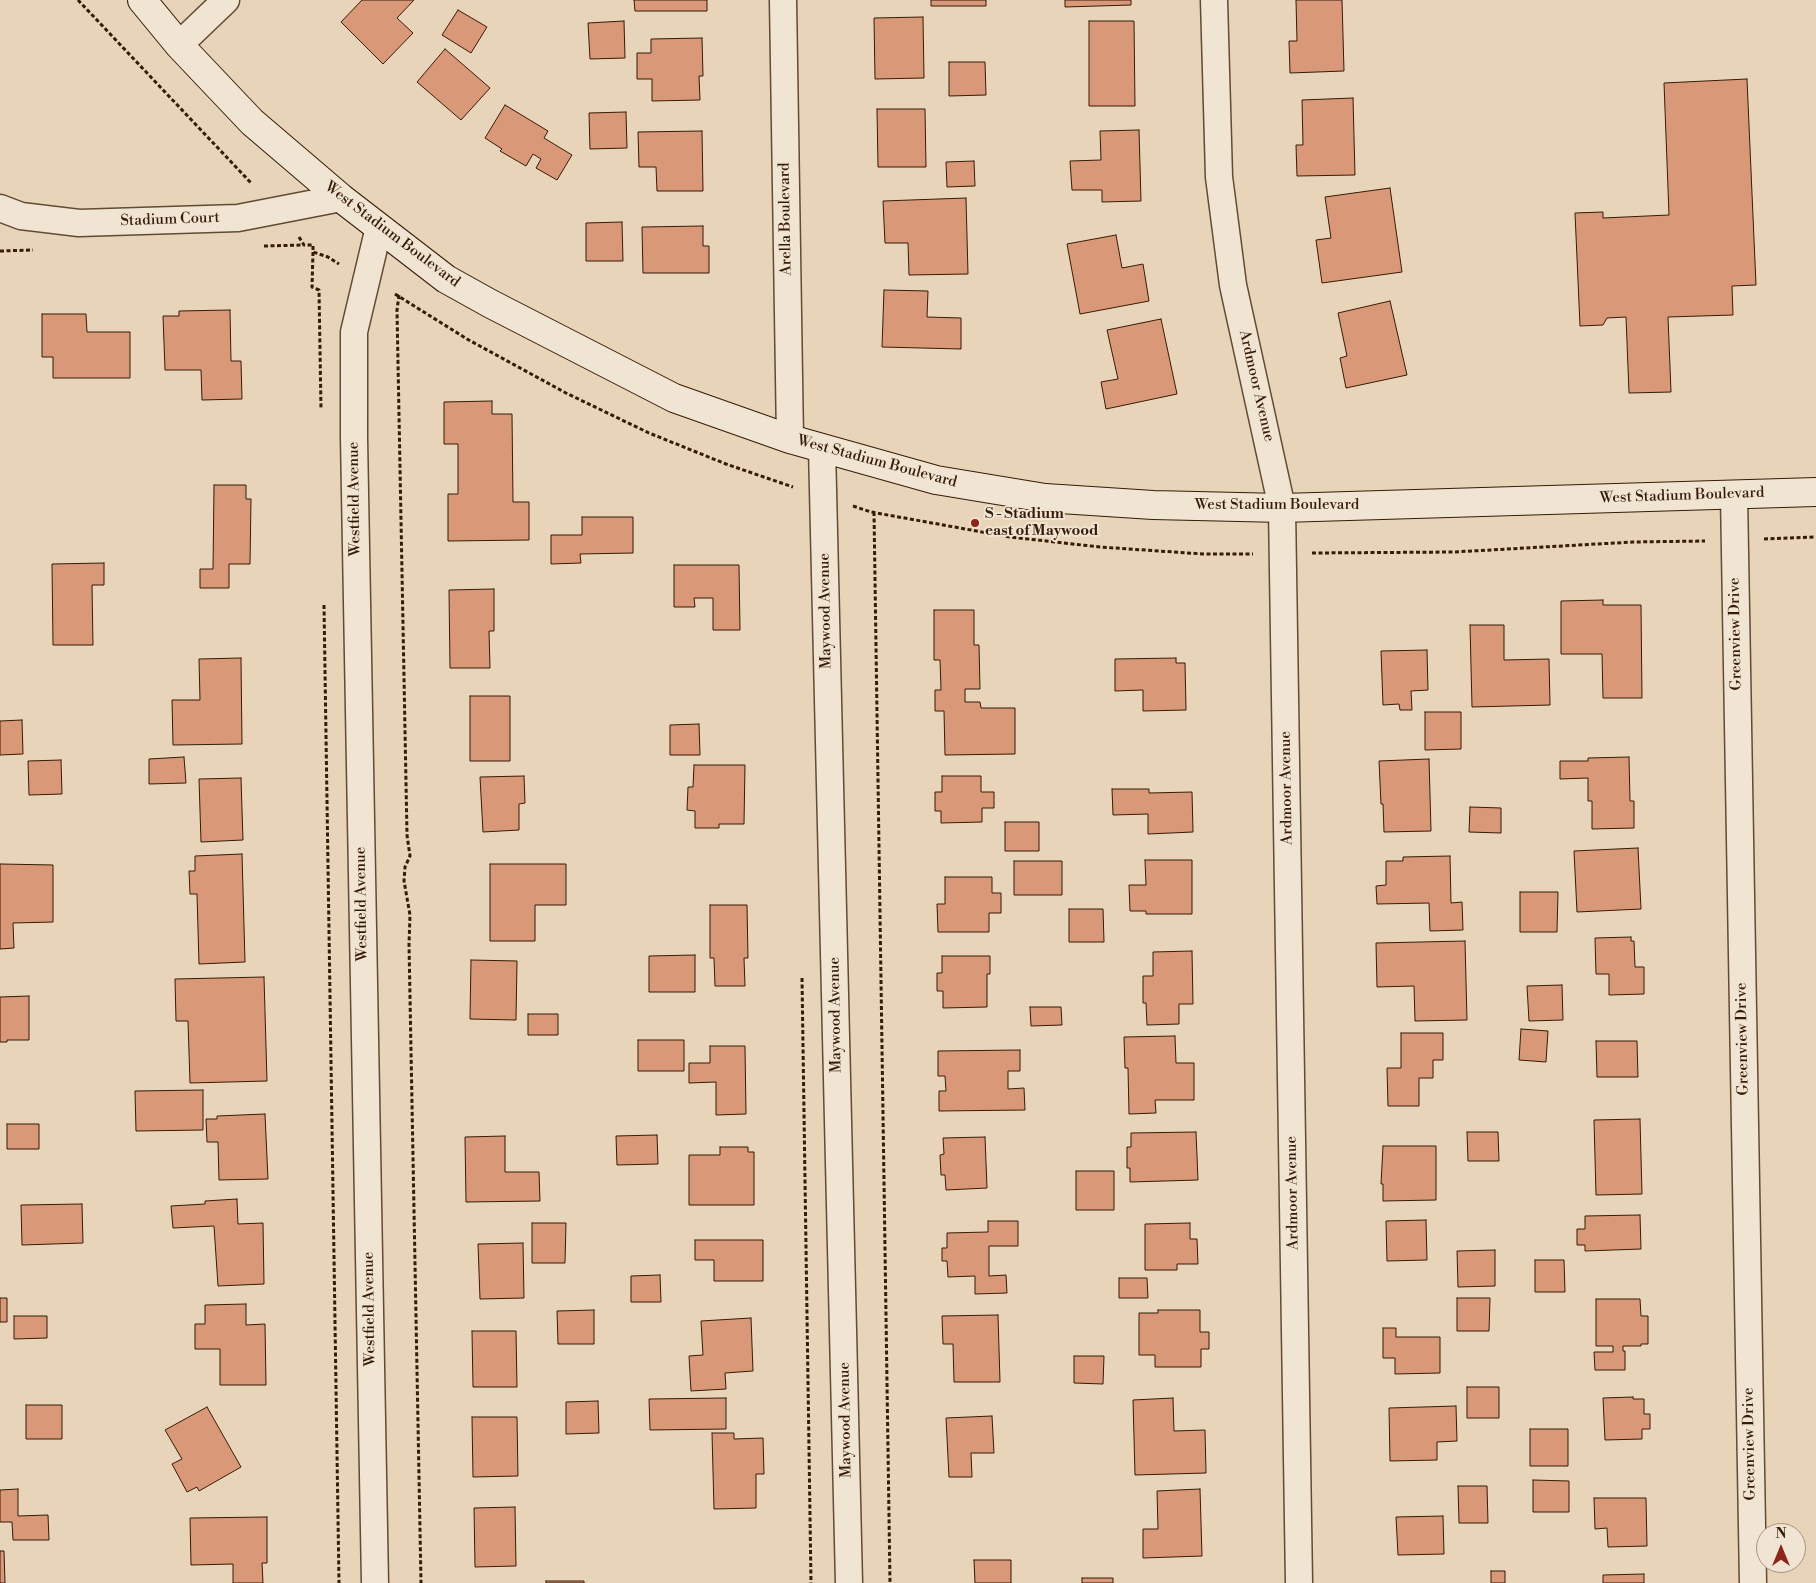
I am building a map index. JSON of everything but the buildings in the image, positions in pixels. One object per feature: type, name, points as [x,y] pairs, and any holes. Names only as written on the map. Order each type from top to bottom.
[{"type":"main road","name":"West Stadium Boulevard","points":[[142,0],[180,45],[252,122],[341,198],[446,279],[674,398],[790,439],[936,480],[1045,498],[1153,505],[1282,508],[1816,492]]},
{"type":"street","points":[[180,45],[226,0]]},
{"type":"street","name":"Arella Boulevard","points":[[783,0],[790,439]]},
{"type":"street","name":"Ardmoor Avenue","points":[[1214,0],[1219,177],[1233,285],[1282,508],[1298,1583]]},
{"type":"street","name":"Stadium Court","points":[[0,208],[21,216],[79,223],[238,218],[341,198]]},
{"type":"street","name":"Westfield Avenue","points":[[375,1583],[354,438],[354,332],[379,227]]},
{"type":"street","name":"Maywood Avenue","points":[[822,448],[849,1583]]},
{"type":"street","name":"Greenview Drive","points":[[1734,495],[1753,1583]]},
{"type":"path","points":[[78,0],[199,130],[295,229],[304,245],[312,245],[312,287],[320,290],[321,419]]},
{"type":"path","points":[[313,252],[328,257],[386,291],[399,295],[475,343],[566,393],[649,433],[726,464],[874,512],[1010,537],[1100,547],[1202,554],[1454,552],[1633,542],[1816,537]]},
{"type":"path","points":[[399,295],[398,330],[407,835],[410,856],[405,867],[404,880],[410,915],[409,954],[421,1583]]},
{"type":"path","points":[[874,512],[890,1583]]},
{"type":"path","points":[[324,598],[339,1583]]},
{"type":"path","points":[[802,975],[811,1583]]},
{"type":"place","name":"S - Stadium east of Maywood","points":[[975,523]]}]
